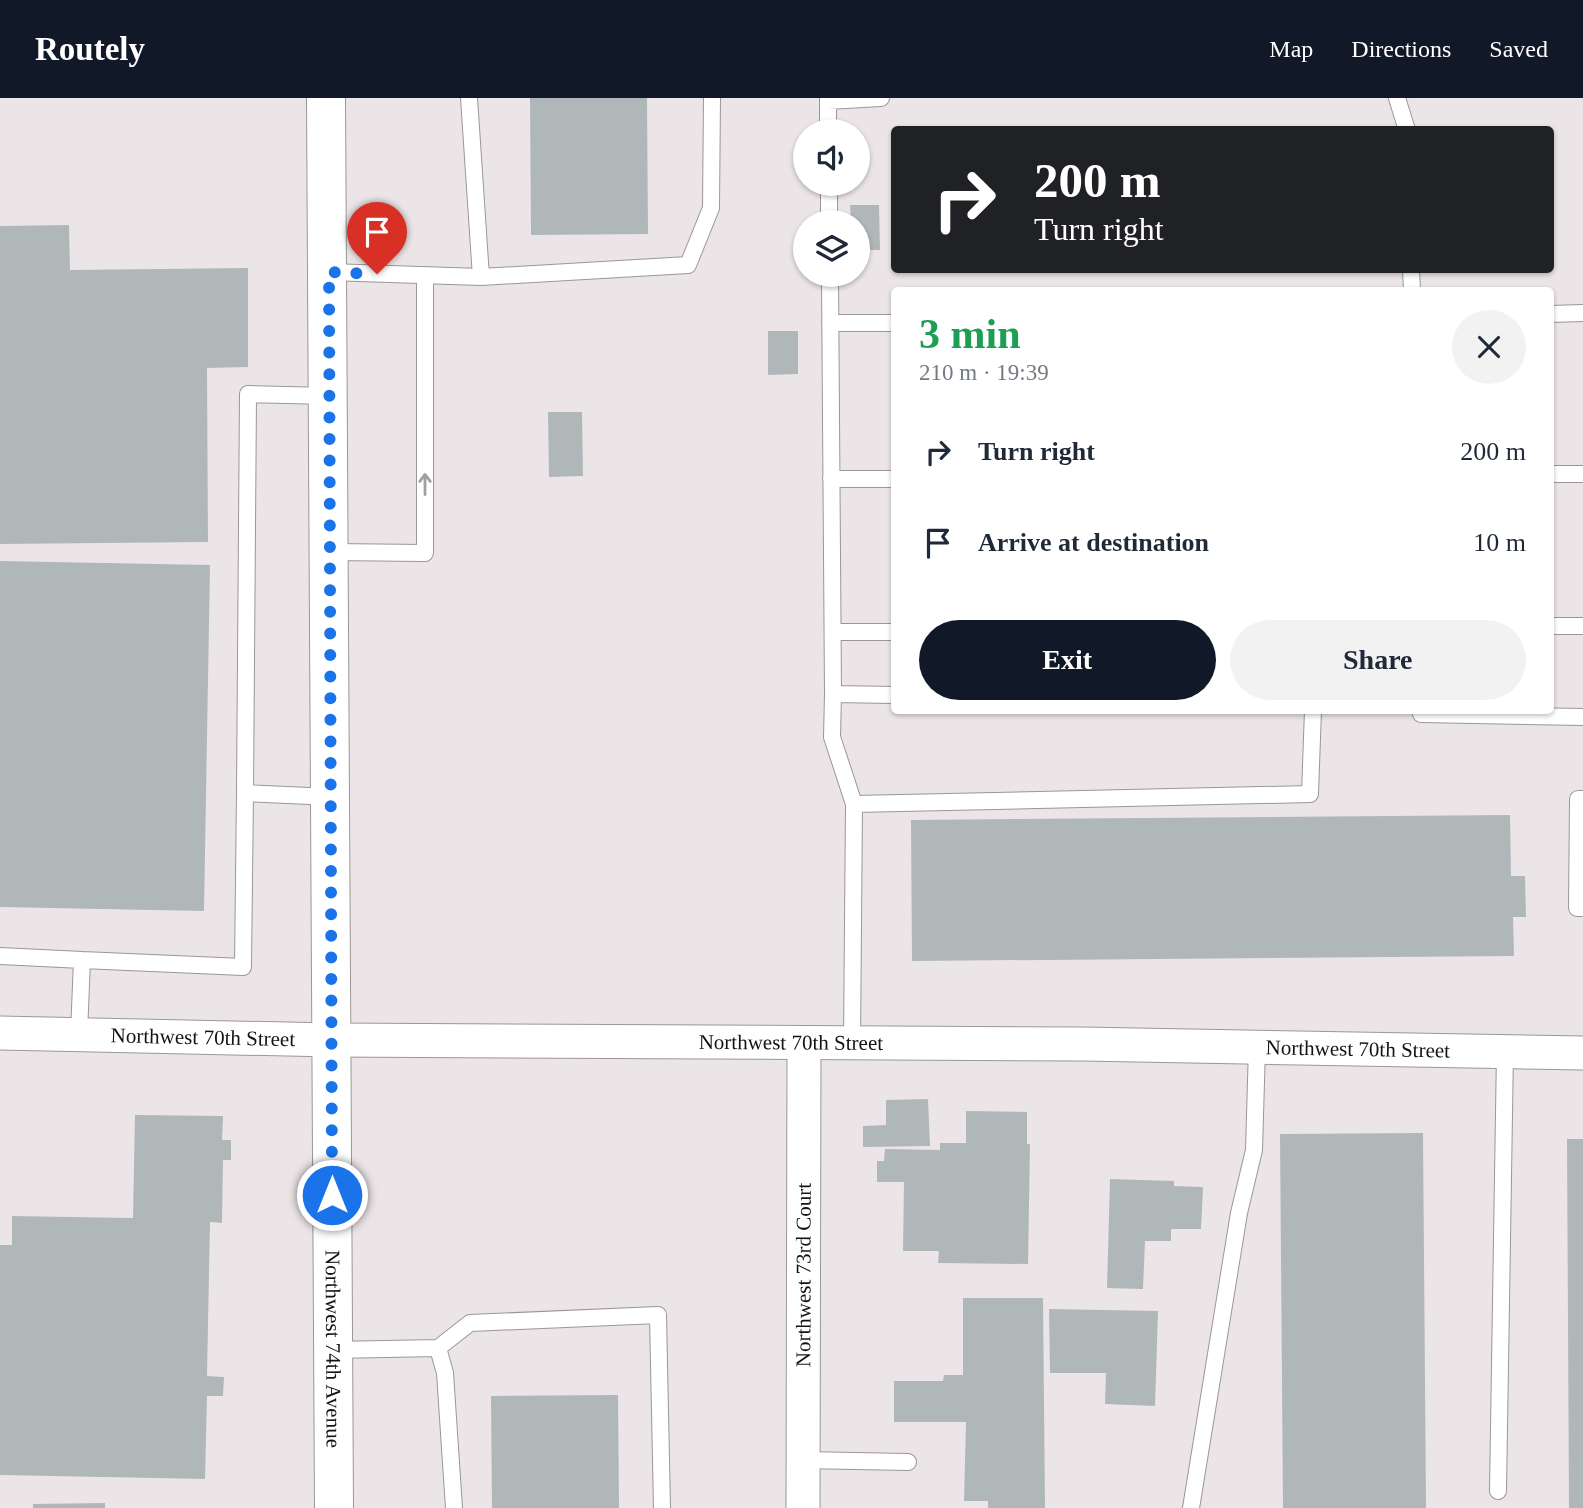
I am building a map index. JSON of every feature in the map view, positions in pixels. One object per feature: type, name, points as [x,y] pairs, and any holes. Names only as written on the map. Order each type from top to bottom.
[{"type":"street","name":"Northwest 74th Avenue","points":[[326,98],[334,1508]]},
{"type":"street","name":"Northwest 70th Street","points":[[0,1033],[332,1040],[1082,1044],[1583,1053]]},
{"type":"street","name":"Northwest 73rd Court","points":[[803,1508],[804,1044]]},
{"type":"lane","points":[[469,98],[481,277]]},
{"type":"lane","points":[[329,272],[481,277],[688,265],[711,208],[712,98]]},
{"type":"lane","points":[[828,119],[828,100],[881,98]]},
{"type":"lane","points":[[1397,98],[1406,126]]},
{"type":"lane","points":[[330,552],[425,553],[425,275]]},
{"type":"lane","points":[[830,287],[832,737],[854,804],[852,1044]]},
{"type":"lane","points":[[1554,314],[1583,313]]},
{"type":"lane","points":[[830,323],[891,323]]},
{"type":"lane","points":[[0,956],[243,967],[248,394],[329,396]]},
{"type":"lane","points":[[1554,474],[1583,474]]},
{"type":"lane","points":[[831,480],[891,479]]},
{"type":"lane","points":[[1554,626],[1583,626]]},
{"type":"lane","points":[[833,632],[891,632]]},
{"type":"lane","points":[[833,694],[891,695]]},
{"type":"lane","points":[[854,804],[1310,793],[1313,714]]},
{"type":"lane","points":[[1421,714],[1583,717]]},
{"type":"lane","points":[[245,793],[331,797]]},
{"type":"lane","points":[[1583,799],[1578,799],[1577,908],[1583,908]]},
{"type":"lane","points":[[79,1034],[82,960]]},
{"type":"lane","points":[[1191,1508],[1238,1213],[1254,1150],[1256,1047]]},
{"type":"lane","points":[[1499,1491],[1505,1052]]},
{"type":"lane","points":[[333,1350],[438,1348],[470,1324],[658,1315],[662,1508]]},
{"type":"lane","points":[[438,1348],[445,1373],[454,1508]]},
{"type":"lane","points":[[803,1460],[908,1461]]},
{"type":"building","points":[[530,98],[647,98],[648,234],[531,235]]},
{"type":"building","points":[[850,205],[879,205],[880,250],[870,250],[870,210],[850,210]]},
{"type":"building","points":[[69,225],[70,270],[248,268],[248,367],[207,368],[208,542],[0,544],[0,226]]},
{"type":"building","points":[[768,331],[798,331],[798,374],[768,375]]},
{"type":"building","points":[[548,412],[582,412],[583,476],[549,477]]},
{"type":"building","points":[[0,561],[210,565],[204,911],[0,907]]},
{"type":"building","points":[[1510,815],[1511,876],[1525,876],[1526,917],[1513,917],[1514,956],[912,961],[911,820]]},
{"type":"building","points":[[928,1099],[930,1146],[863,1147],[863,1126],[886,1125],[886,1100]]},
{"type":"building","points":[[966,1111],[1027,1112],[1027,1144],[1030,1144],[1028,1264],[938,1263],[939,1251],[903,1251],[904,1182],[877,1182],[877,1161],[884,1161],[885,1149],[940,1150],[940,1143],[966,1143]]},
{"type":"building","points":[[135,1115],[223,1116],[222,1140],[231,1140],[231,1160],[223,1160],[222,1223],[210,1222],[207,1376],[224,1377],[223,1396],[207,1396],[205,1479],[0,1475],[0,1245],[12,1245],[12,1216],[133,1218]]},
{"type":"building","points":[[1423,1133],[1426,1508],[1283,1508],[1280,1134]]},
{"type":"building","points":[[1567,1139],[1583,1139],[1583,1508],[1569,1508]]},
{"type":"building","points":[[1110,1179],[1174,1181],[1174,1186],[1203,1187],[1201,1229],[1171,1229],[1171,1241],[1145,1241],[1143,1289],[1107,1288]]},
{"type":"building","points":[[963,1298],[1043,1298],[1045,1508],[988,1508],[988,1501],[964,1501],[966,1422],[894,1422],[894,1381],[943,1381],[944,1375],[963,1375]]},
{"type":"building","points":[[1049,1309],[1158,1311],[1155,1406],[1105,1404],[1106,1373],[1050,1373]]},
{"type":"building","points":[[618,1395],[619,1508],[492,1508],[491,1396]]},
{"type":"building","points":[[105,1503],[105,1508],[33,1508],[33,1504]]},
{"type":"route","points":[[332,1195],[329,272],[377,274]]}]
